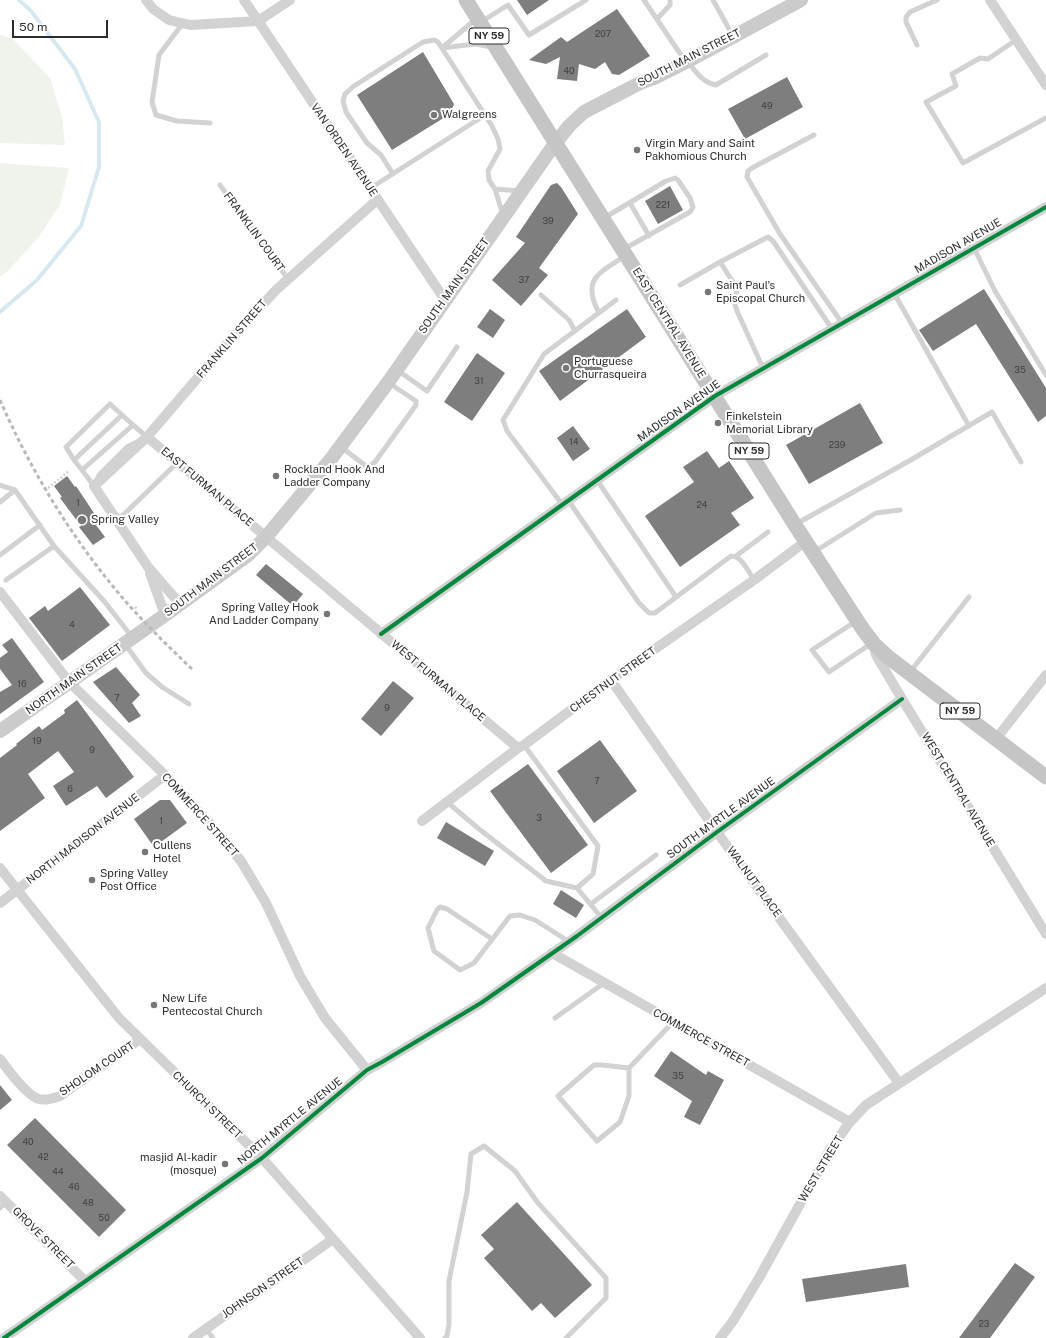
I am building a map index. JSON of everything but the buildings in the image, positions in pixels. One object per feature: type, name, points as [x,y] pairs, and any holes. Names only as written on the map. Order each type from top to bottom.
[{"type":"main road","name":"EAST CENTRAL AVENUE","points":[[466,0],[796,525],[873,643]]},
{"type":"main road","name":"SOUTH MAIN STREET","points":[[148,626],[248,555],[266,537],[340,447],[388,382],[503,216],[569,126],[584,112],[640,83],[654,78],[686,62],[801,0]]},
{"type":"main road","name":"NORTH MAIN STREET","points":[[0,731],[148,626]]},
{"type":"main road","name":"NY 59","points":[[873,643],[909,673],[1046,777]]},
{"type":"street","points":[[146,0],[153,9],[169,20],[190,24],[258,21],[290,0]]},
{"type":"street","name":"VAN ORDEN AVENUE","points":[[244,0],[445,300]]},
{"type":"street","points":[[990,0],[1046,84]]},
{"type":"street","name":"FRANKLIN STREET","points":[[94,486],[147,437],[276,290],[377,200]]},
{"type":"street","name":"MADISON AVENUE","points":[[381,634],[715,396],[1046,206]]},
{"type":"street","name":"EAST FURMAN PLACE","points":[[147,437],[266,537]]},
{"type":"street","points":[[94,486],[148,567],[180,604]]},
{"type":"street","name":"WEST FURMAN PLACE","points":[[266,537],[381,634],[521,746]]},
{"type":"street","name":"CHESTNUT STREET","points":[[422,821],[610,680],[754,580],[810,547]]},
{"type":"street","points":[[148,567],[165,615]]},
{"type":"street","name":"COMMERCE STREET","points":[[0,592],[69,682],[165,775],[213,827],[241,861],[266,903],[300,976],[325,1018],[367,1070]]},
{"type":"street","name":"WEST CENTRAL AVENUE","points":[[873,643],[876,655],[902,699],[1046,934]]},
{"type":"street","points":[[996,739],[1046,675]]},
{"type":"street","name":"WALNUT PLACE","points":[[610,680],[717,832],[899,1083]]},
{"type":"street","name":"SOUTH MYRTLE AVENUE","points":[[552,953],[902,699]]},
{"type":"street","name":"NORTH MADISON AVENUE","points":[[0,902],[165,775]]},
{"type":"street","name":"CHURCH STREET","points":[[0,868],[118,1018],[262,1158],[420,1338]]},
{"type":"street","name":"COMMERCE STREET","points":[[552,953],[850,1122]]},
{"type":"street","name":"NORTH MYRTLE AVENUE","points":[[4,1338],[262,1158],[367,1070],[481,1003],[552,953]]},
{"type":"street","name":"WEST STREET","points":[[720,1338],[733,1322],[831,1148],[850,1122],[866,1104],[1046,988]]},
{"type":"street","name":"SHOLOM COURT","points":[[0,1059],[30,1095],[40,1100],[49,1099],[60,1096],[140,1040]]},
{"type":"street","name":"GROVE STREET","points":[[2,1202],[85,1281]]},
{"type":"street","name":"JOHNSON STREET","points":[[193,1338],[333,1239]]},
{"type":"lane","points":[[442,48],[479,20],[508,5],[529,35],[586,0]]},
{"type":"lane","points":[[644,0],[686,62],[704,81],[711,84],[716,84],[766,55]]},
{"type":"lane","points":[[657,19],[670,5],[670,0]]},
{"type":"lane","points":[[713,0],[733,36]]},
{"type":"lane","points":[[917,45],[906,22],[906,17],[910,12],[936,0]]},
{"type":"lane","points":[[183,23],[159,55],[152,102],[156,115],[177,121],[210,123]]},
{"type":"lane","points":[[393,174],[381,155],[367,143],[346,112],[343,101],[345,94],[354,86],[423,42],[434,40],[438,42],[442,48],[492,126],[498,139],[500,149],[488,171],[489,180],[495,189],[503,216]]},
{"type":"lane","points":[[1016,40],[988,59],[980,58],[952,74],[956,86],[926,102],[963,163],[1046,118]]},
{"type":"lane","points":[[442,48],[475,44],[496,47]]},
{"type":"lane","points":[[370,189],[485,115]]},
{"type":"lane","points":[[814,134],[752,168],[748,171],[747,177],[780,234],[842,323]]},
{"type":"lane","points":[[599,313],[591,294],[592,284],[595,277],[625,252],[648,236],[690,212],[693,207],[690,198],[678,180],[676,178],[672,178],[603,218]]},
{"type":"lane","name":"FRANKLIN COURT","points":[[220,185],[288,279]]},
{"type":"lane","points":[[495,189],[521,191]]},
{"type":"lane","points":[[630,202],[648,236]]},
{"type":"lane","points":[[680,285],[768,237],[773,241],[832,328]]},
{"type":"lane","points":[[974,248],[995,291],[1046,375]]},
{"type":"lane","points":[[720,262],[735,286],[736,291],[734,301],[737,312],[763,368]]},
{"type":"lane","points":[[894,293],[969,426]]},
{"type":"lane","points":[[541,295],[569,320],[575,331]]},
{"type":"lane","points":[[616,300],[544,354],[502,420],[507,431],[565,502],[639,603],[649,613],[655,613],[731,556],[736,556],[768,532]]},
{"type":"lane","points":[[396,370],[427,391],[457,347]]},
{"type":"lane","points":[[340,447],[366,466],[371,465],[405,421],[416,405],[416,401],[388,382]]},
{"type":"lane","points":[[94,486],[66,447],[110,404],[147,437]]},
{"type":"lane","points":[[796,525],[992,412],[1021,462]]},
{"type":"lane","points":[[74,460],[122,416]]},
{"type":"lane","points":[[82,470],[133,425]]},
{"type":"lane","points":[[118,520],[177,463]]},
{"type":"lane","points":[[597,480],[676,597]]},
{"type":"lane","points":[[0,485],[15,490],[54,546],[104,601],[146,673],[162,688],[189,704]]},
{"type":"lane","points":[[0,502],[15,490]]},
{"type":"lane","points":[[810,547],[876,513],[900,510]]},
{"type":"lane","points":[[0,555],[40,525]]},
{"type":"lane","points":[[6,580],[54,546]]},
{"type":"lane","points":[[736,556],[740,559],[754,580]]},
{"type":"lane","points":[[909,673],[969,597]]},
{"type":"lane","points":[[857,620],[812,650],[829,672],[873,643]]},
{"type":"lane","points":[[521,746],[598,846],[593,874],[577,888]]},
{"type":"lane","points":[[447,802],[546,881],[577,888],[601,917]]},
{"type":"lane","points":[[591,904],[656,855]]},
{"type":"lane","points":[[492,939],[447,909],[440,907],[428,928],[434,951],[460,970],[474,963],[510,916],[520,915],[535,920],[568,941]]},
{"type":"lane","points":[[556,1018],[604,983]]},
{"type":"lane","points":[[629,1068],[594,1065],[558,1096],[596,1141],[620,1122],[629,1096],[629,1068],[673,1022]]},
{"type":"lane","points":[[445,1338],[447,1336],[449,1324],[449,1281],[467,1192],[471,1154],[484,1146],[515,1171],[538,1203],[606,1278],[606,1298],[566,1338]]},
{"type":"lane","points":[[206,1329],[213,1338]]},
{"type":"path","points":[[48,488],[69,471]]},
{"type":"path","points":[[135,607],[138,610]]},
{"type":"shaded area","points":[[0,34],[14,40],[50,78],[62,117],[65,145],[0,143]]},
{"type":"shaded area","points":[[0,163],[69,168],[60,205],[38,238],[7,272],[0,277]]},
{"type":"waterway","points":[[0,312],[37,280],[81,226],[99,167],[99,122],[75,69],[31,11],[19,0]]},
{"type":"railway","points":[[0,400],[39,478],[85,550],[129,606],[193,670]]},
{"type":"cycle path","points":[[381,634],[715,396],[1046,207]]},
{"type":"cycle path","points":[[4,1338],[262,1158],[367,1070],[481,1003],[577,936],[717,832],[902,699]]},
{"type":"place","name":"Walgreens","points":[[434,115]]},
{"type":"place","name":"Virgin Mary and Saint Pakhomious Church","points":[[637,150]]},
{"type":"place","name":"Saint Paul's Episcopal Church","points":[[708,292]]},
{"type":"place","name":"Portuguese Churrasqueira","points":[[566,368]]},
{"type":"place","name":"Finkelstein Memorial Library","points":[[718,423]]},
{"type":"place","name":"Rockland Hook And Ladder Company","points":[[276,476]]},
{"type":"place","name":"Spring Valley","points":[[82,520]]},
{"type":"place","name":"Spring Valley Hook And Ladder Company","points":[[327,614]]},
{"type":"place","name":"Cullens Hotel","points":[[145,852]]},
{"type":"place","name":"Spring Valley Post Office","points":[[92,880]]},
{"type":"place","name":"New Life Pentecostal Church","points":[[154,1005]]},
{"type":"place","name":"masjid Al-kadir (mosque)","points":[[225,1164]]}]
